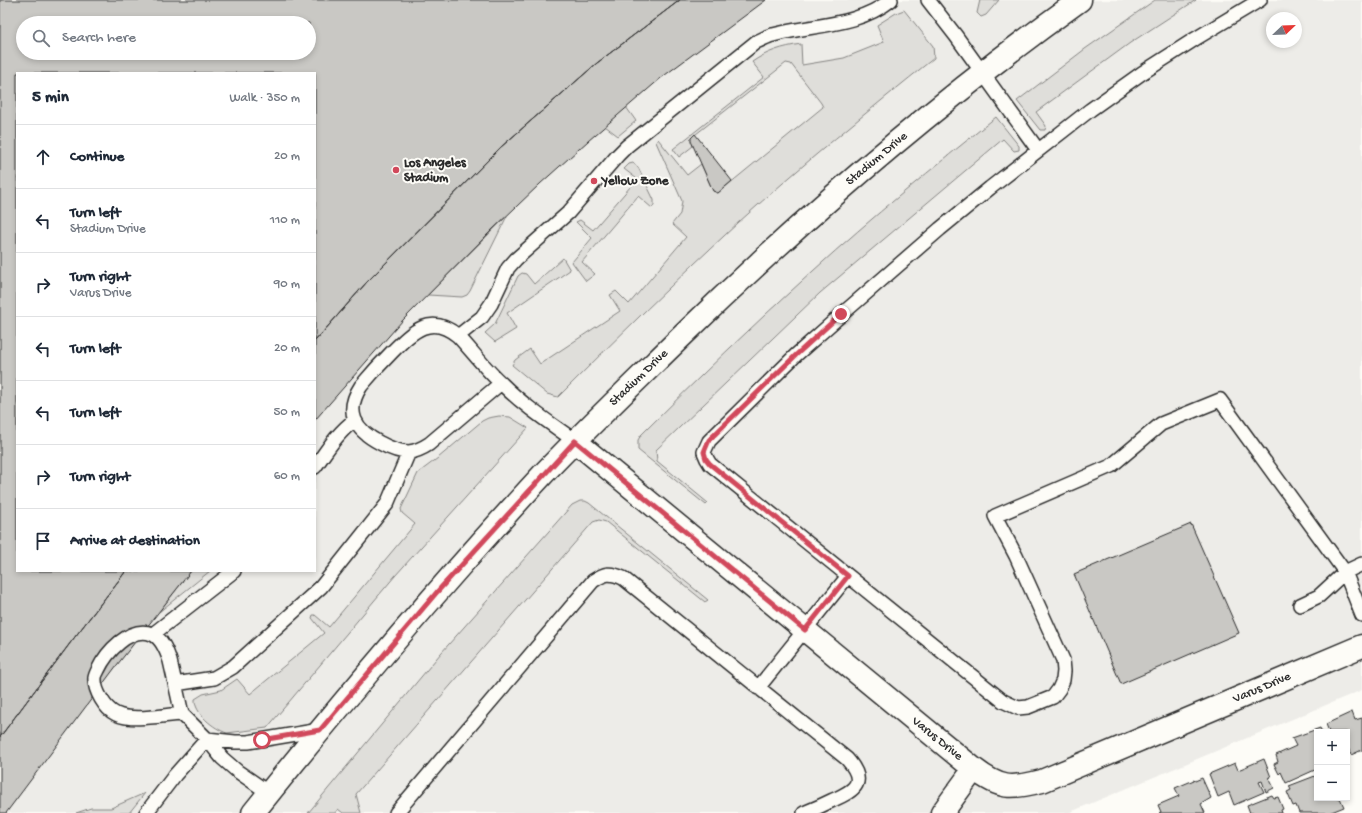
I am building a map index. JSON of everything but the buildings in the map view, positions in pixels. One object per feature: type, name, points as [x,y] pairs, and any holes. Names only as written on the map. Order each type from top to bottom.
[{"type":"street","name":"Stadium Drive","points":[[253,813],[320,730],[437,592],[575,441],[747,273],[804,221],[922,122],[982,74],[1080,0]]},
{"type":"street","name":"Varus Drive","points":[[575,441],[974,769],[988,780],[1006,787],[1024,786],[1042,781],[1362,646]]},
{"type":"street","points":[[942,813],[974,769]]},
{"type":"lane","points":[[458,336],[482,317],[491,304],[508,268],[516,259],[568,213],[623,150],[756,42],[772,35],[854,19],[873,11],[891,0]]},
{"type":"lane","points":[[928,0],[956,36],[1038,150]]},
{"type":"lane","points":[[1260,0],[1201,35],[1142,73],[1090,110],[940,229],[841,314],[796,355],[709,440],[704,452],[706,459],[710,464],[1003,701],[1010,706],[1018,708],[1028,707],[1053,697],[1060,689],[1064,671],[1063,660],[1016,556],[995,516],[1111,466],[1160,424],[1220,400],[1345,572],[1362,615]]},
{"type":"lane","points":[[501,384],[420,450],[409,452],[396,450],[368,436],[359,429],[352,413],[355,395],[373,371],[408,336],[418,328],[430,325],[443,326],[452,330],[501,384],[537,414],[575,441]]},
{"type":"lane","points":[[316,466],[338,435],[355,420]]},
{"type":"lane","points":[[175,684],[214,678],[233,667],[321,587],[387,504],[409,452]]},
{"type":"lane","points":[[1300,605],[1319,596],[1345,572],[1362,564]]},
{"type":"lane","points":[[153,634],[233,572]]},
{"type":"lane","points":[[396,813],[593,581],[608,573],[615,574],[623,578],[847,759],[855,768],[858,780],[855,787],[848,794],[804,813]]},
{"type":"lane","points":[[758,688],[848,576]]},
{"type":"lane","points":[[182,714],[130,717],[115,714],[105,706],[99,695],[95,679],[101,664],[109,652],[122,639],[138,632],[153,634],[159,640],[167,654],[182,714],[207,739],[222,758],[237,771],[269,793]]},
{"type":"lane","points":[[207,739],[248,742],[320,730]]},
{"type":"lane","points":[[146,813],[207,739]]},
{"type":"shaded area","points":[[0,0],[1362,0],[1362,690],[1068,813],[0,813]]},
{"type":"shaded area","points":[[980,0],[999,0],[986,15],[981,17],[977,13]]},
{"type":"shaded area","points":[[1155,0],[1196,0],[1130,43],[1036,112],[1046,126],[1045,130],[1040,130],[1017,101],[1085,49]]},
{"type":"shaded area","points":[[904,10],[933,46],[934,58],[835,138],[739,222],[647,309],[558,397],[547,394],[512,365],[515,360],[530,349],[540,364],[620,311],[610,295],[616,291],[629,304],[686,237],[672,224],[680,214],[682,201],[656,142],[658,139],[687,175],[701,164],[713,191],[718,193],[823,107],[791,64],[786,63],[691,138],[693,146],[679,157],[673,149],[764,77],[752,62],[775,50],[801,44],[802,65],[844,58],[884,42],[877,25],[896,13]]},
{"type":"shaded area","points":[[626,107],[636,121],[618,136],[605,126]]},
{"type":"shaded area","points":[[996,117],[1019,146],[1019,150],[1014,151],[1003,139],[820,293],[656,450],[657,461],[708,503],[706,505],[638,450],[638,440],[641,435],[704,372],[769,311],[880,212]]},
{"type":"shaded area","points":[[633,163],[638,167],[654,200],[654,205],[652,208],[638,196],[582,262],[595,274],[586,281],[572,262],[592,238],[576,222],[580,220],[593,230],[637,179],[624,169],[629,164]]},
{"type":"shaded area","points":[[507,216],[467,295],[462,297],[428,295]]},
{"type":"shaded area","points":[[563,258],[570,270],[507,313],[516,329],[495,342],[485,333],[495,324],[518,276],[522,273],[526,274],[534,284]]},
{"type":"shaded area","points":[[499,416],[510,417],[528,428],[395,576],[267,728],[227,733],[216,728],[206,720],[198,710],[195,699],[203,694],[221,690],[237,679],[250,694],[324,633],[312,618],[313,615],[329,627],[415,524],[402,513],[401,509],[418,473],[482,421]]},
{"type":"shaded area","points":[[580,501],[589,503],[708,600],[705,602],[606,522],[599,520],[593,522],[356,794],[361,813],[343,813],[338,809],[335,813],[308,813],[441,653],[572,505]]},
{"type":"shaded area","points":[[190,572],[209,572],[159,612]]},
{"type":"shaded area","points":[[145,793],[129,813],[76,813],[91,808],[111,808]]},
{"type":"place","name":"Los Angeles Stadium","points":[[396,170]]},
{"type":"place","name":"Yellow Zone","points":[[594,181]]},
{"type":"route","points":[[262,740],[320,730],[437,592],[575,441],[805,630],[848,576],[710,464],[706,459],[704,452],[709,440],[796,355],[841,314]]}]
